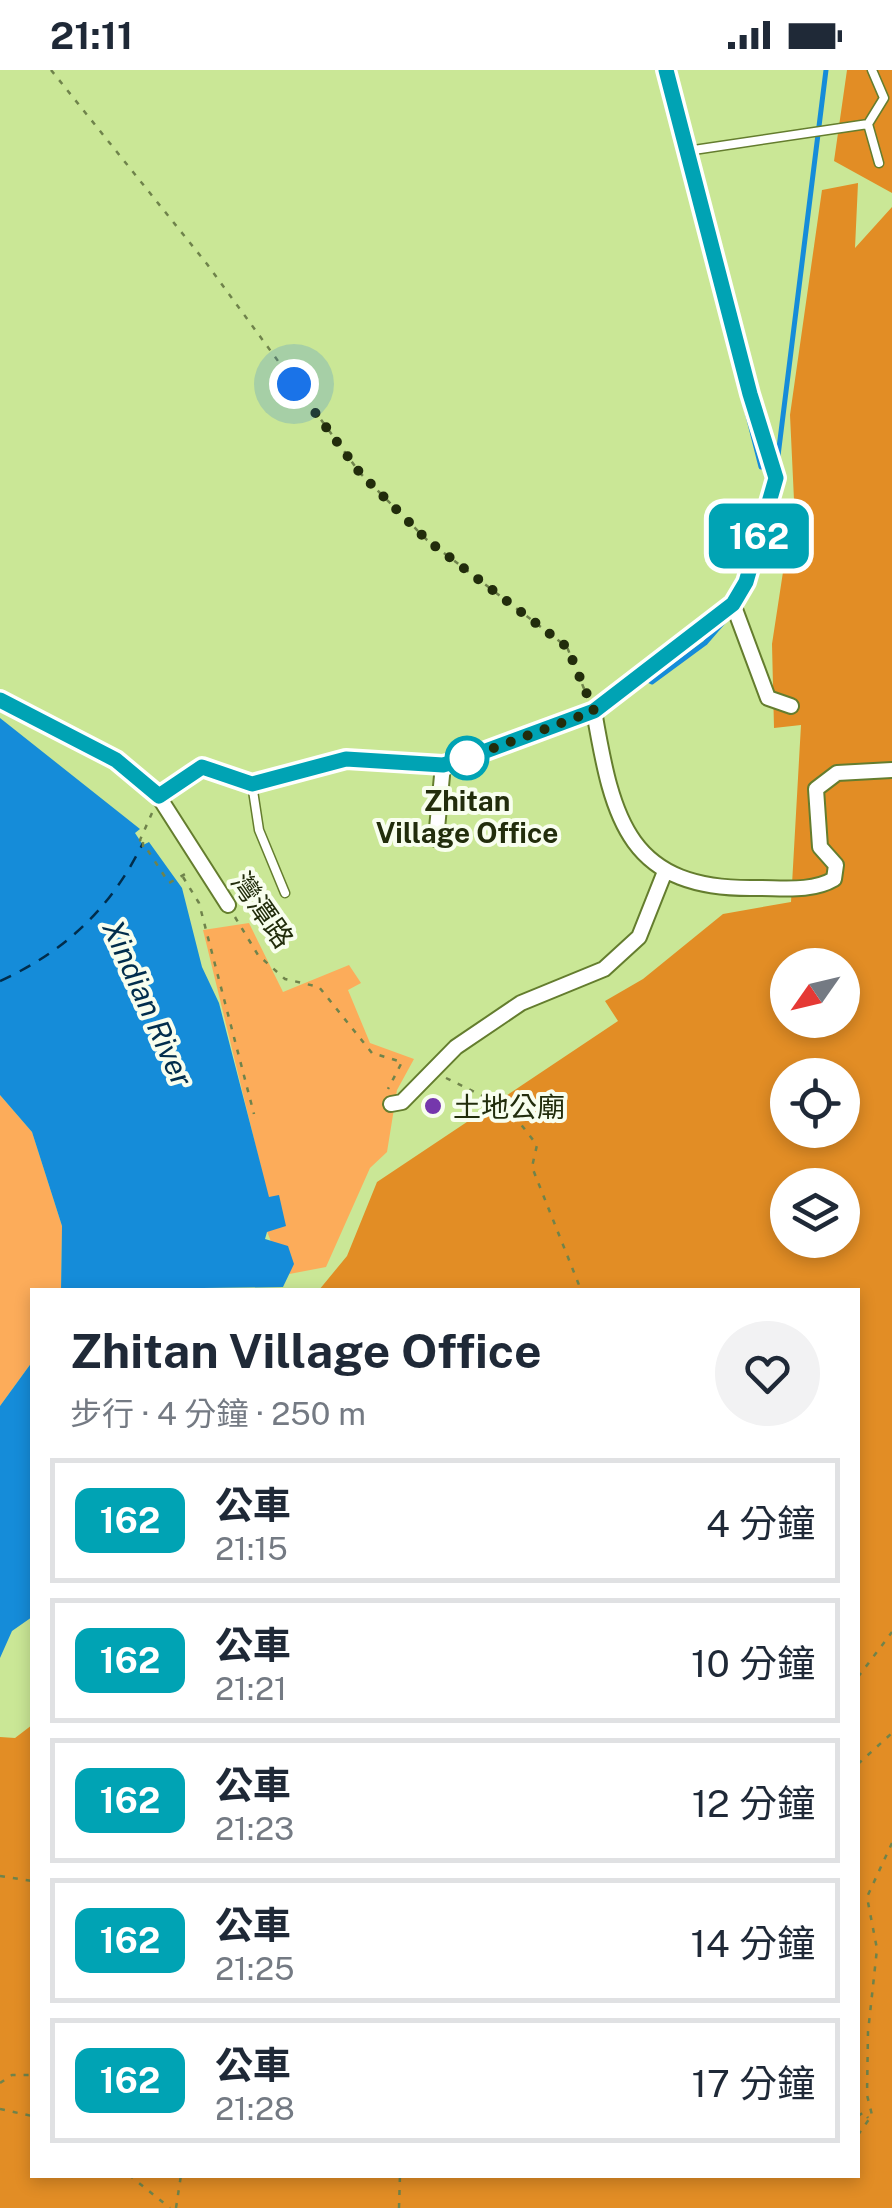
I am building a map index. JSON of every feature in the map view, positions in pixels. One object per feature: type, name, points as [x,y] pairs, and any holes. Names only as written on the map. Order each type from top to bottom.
[{"type":"street","points":[[159,796],[202,767],[252,784],[346,759],[443,765],[594,711],[733,604],[746,582],[776,478],[750,394],[666,70]]},
{"type":"street","points":[[733,604],[768,698],[791,706]]},
{"type":"street","name":"灣潭路","points":[[0,700],[116,760],[159,796],[228,905]]},
{"type":"street","points":[[594,711],[618,815],[635,847],[664,874],[745,888],[820,887],[834,879],[836,866],[820,847],[816,789],[837,772],[892,770]]},
{"type":"street","points":[[436,839],[443,765]]},
{"type":"street","points":[[392,1104],[402,1102],[434,1068],[521,1004],[604,968],[638,936],[664,874]]},
{"type":"lane","points":[[872,70],[884,98],[868,124],[879,164]]},
{"type":"lane","points":[[687,151],[868,124]]},
{"type":"lane","points":[[252,784],[259,830],[285,893]]},
{"type":"path","points":[[52,70],[208,264],[360,473],[427,540],[567,647],[594,711]]},
{"type":"path","points":[[159,796],[140,840],[143,848],[143,843],[170,883],[183,878],[198,861]]},
{"type":"path","points":[[183,878],[199,902],[254,1114]]},
{"type":"path","name":"灣潭路","points":[[228,905],[258,954],[286,979],[320,986],[372,1053],[402,1062],[383,1097],[392,1104]]},
{"type":"path","points":[[434,1068],[510,1110],[536,1145],[532,1167],[580,1288]]},
{"type":"path","points":[[860,1674],[892,1632]]},
{"type":"path","points":[[860,1762],[892,1733]]},
{"type":"path","points":[[860,2132],[869,2119],[868,2032],[876,1964],[868,1918],[869,1888],[892,1843]]},
{"type":"path","points":[[0,1876],[30,1882]]},
{"type":"path","points":[[860,1889],[869,1888]]},
{"type":"path","points":[[0,2082],[12,2075],[30,2075]]},
{"type":"path","points":[[0,2109],[30,2116]]},
{"type":"path","points":[[860,2115],[864,2112],[869,2119]]},
{"type":"path","points":[[133,2178],[173,2208],[179,2178]]},
{"type":"path","points":[[399,2208],[400,2178]]},
{"type":"shaded area","points":[[847,70],[892,70],[892,193],[834,161]]},
{"type":"shaded area","points":[[858,183],[855,248],[892,207],[892,2208],[0,2208],[0,1737],[15,1738],[30,1727],[30,2178],[860,2178],[860,1288],[321,1288],[347,1256],[377,1182],[618,1021],[605,1001],[643,979],[723,914],[791,902],[801,725],[774,728],[772,644],[794,500],[790,415],[822,190]]},
{"type":"shaded area","points":[[249,923],[283,992],[349,965],[361,983],[348,990],[370,1043],[414,1059],[397,1090],[387,1152],[370,1168],[326,1267],[284,1275],[256,1203],[262,1172],[203,930]]},
{"type":"shaded area","points":[[0,1095],[32,1132],[62,1226],[61,1288],[30,1288],[30,1365],[0,1406]]},
{"type":"water","name":"Xindian River","points":[[0,718],[140,829],[135,833],[143,845],[149,842],[182,888],[202,967],[219,1003],[269,1197],[279,1195],[286,1226],[267,1232],[265,1239],[288,1246],[294,1264],[283,1287],[61,1288],[62,1226],[32,1132],[0,1095]]},
{"type":"water","points":[[30,1365],[30,1618],[12,1631],[0,1658],[0,1406]]},
{"type":"waterway","points":[[777,464],[826,70]]},
{"type":"waterway","points":[[709,262],[761,467]]},
{"type":"waterway","points":[[744,564],[747,548]]},
{"type":"waterway","points":[[641,677],[652,682],[705,643],[731,613]]},
{"type":"ferry route","points":[[0,981],[46,956],[84,925],[116,888],[143,843]]},
{"type":"bus line","name":"162","points":[[0,700],[116,760],[159,796],[202,767],[252,784],[346,759],[443,765],[576,714],[594,711],[733,604],[746,582],[776,478],[750,394],[666,70]]},
{"type":"place","name":"Zhitan Village Office","points":[[467,758]]},
{"type":"place","name":"土地公廟","points":[[433,1106]]},
{"type":"route","points":[[294,384],[360,473],[427,540],[496,588],[567,647],[594,711],[576,714],[464,759],[467,758]]}]
